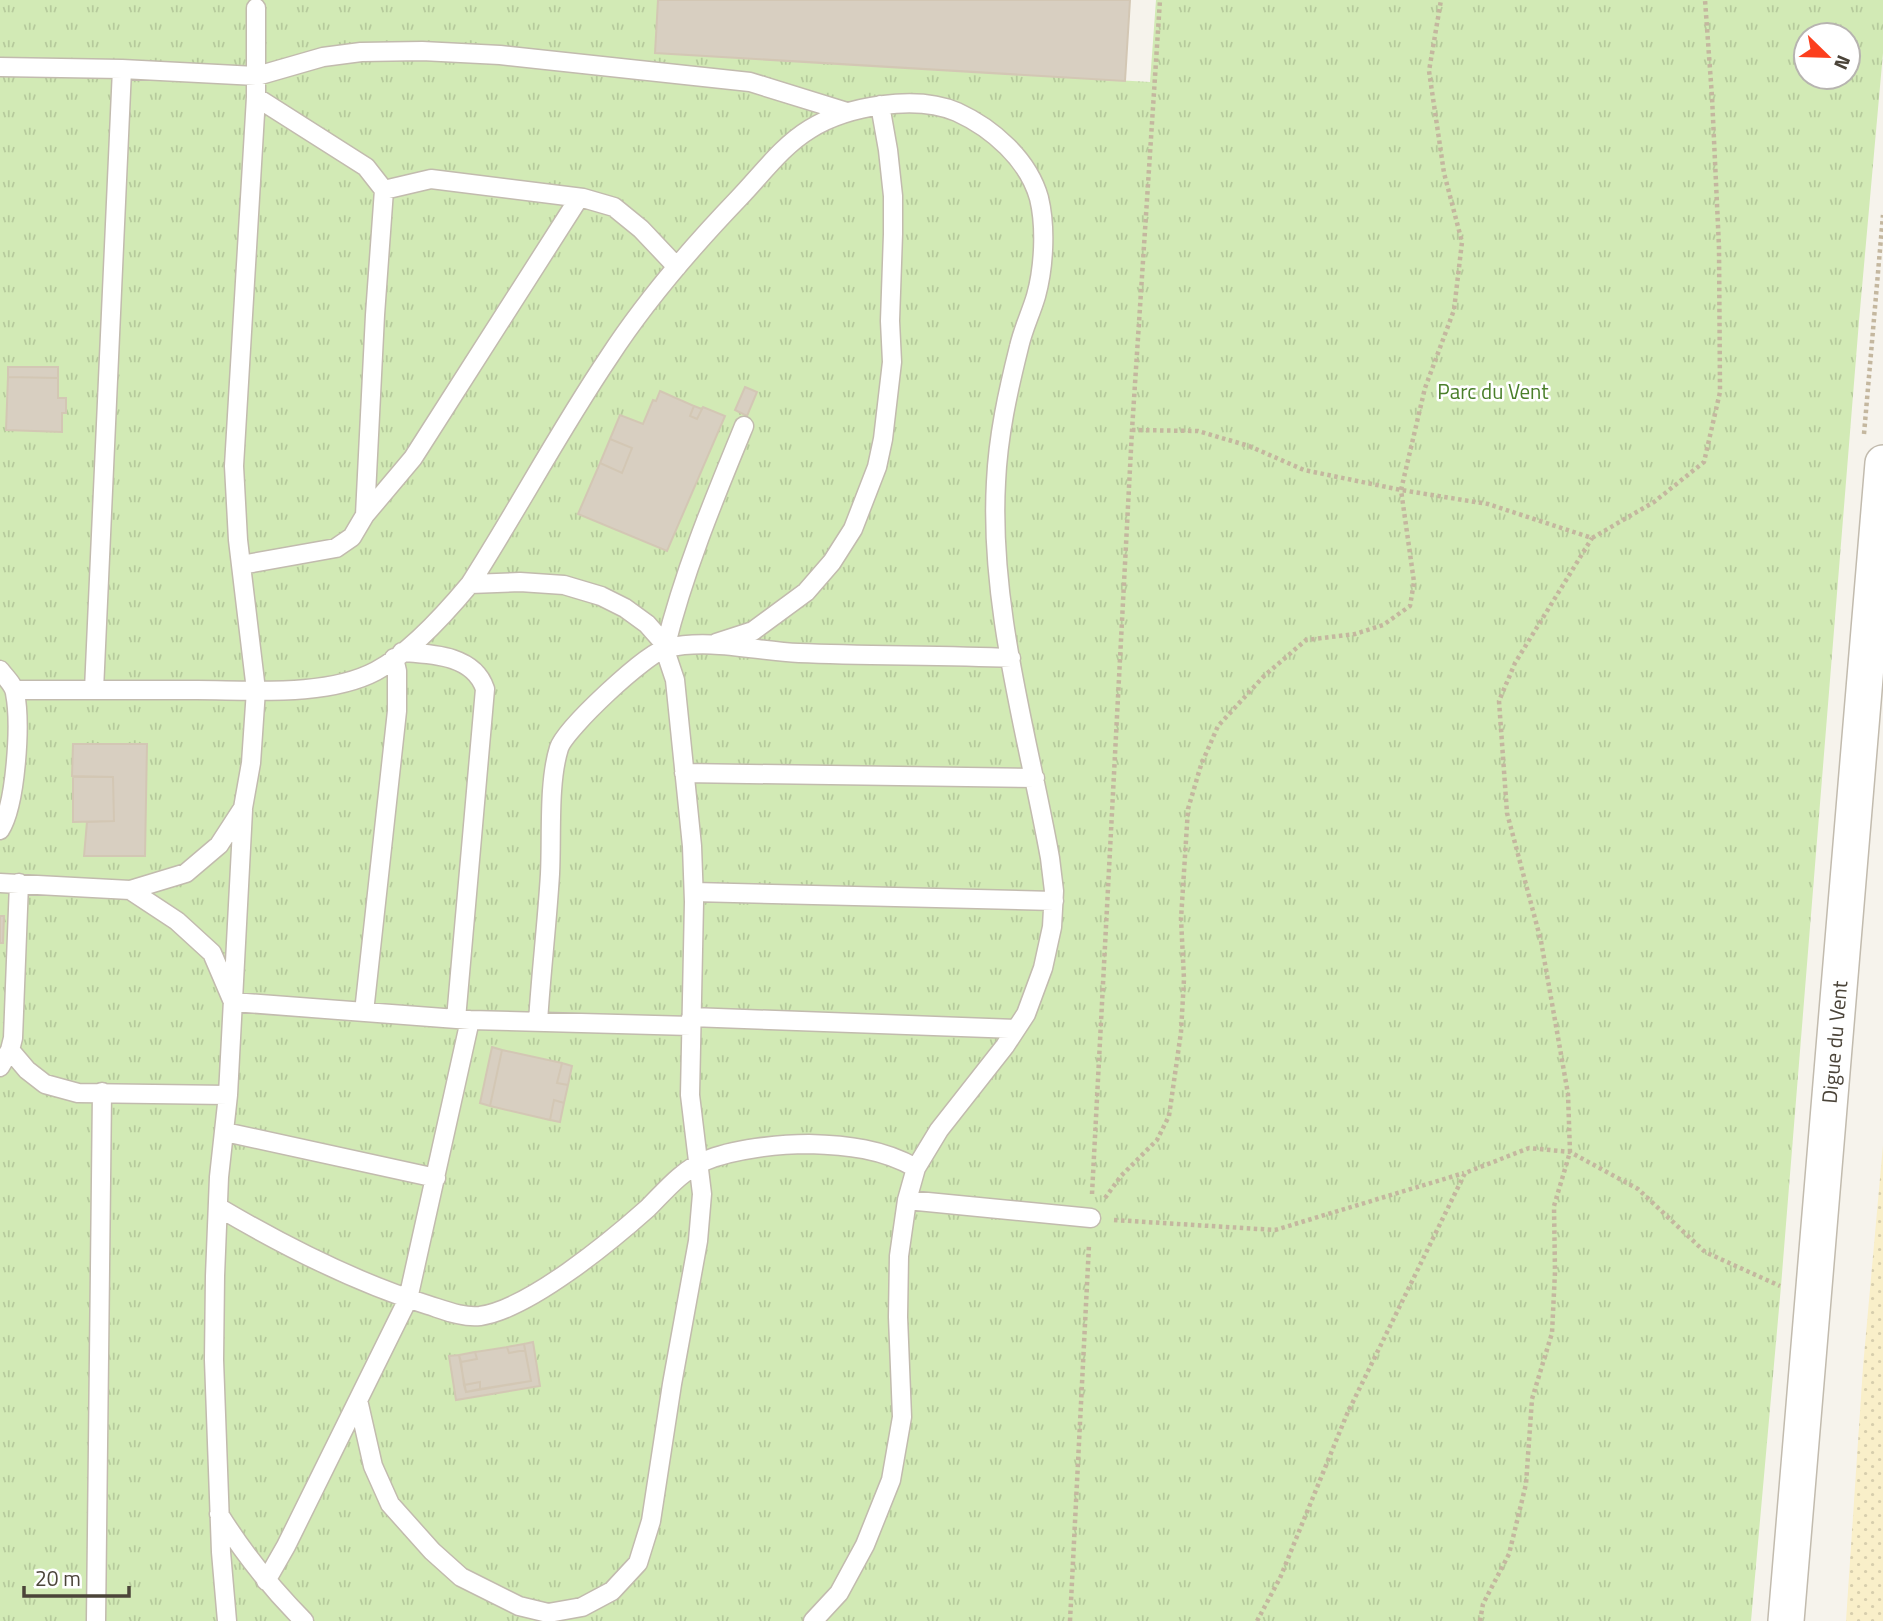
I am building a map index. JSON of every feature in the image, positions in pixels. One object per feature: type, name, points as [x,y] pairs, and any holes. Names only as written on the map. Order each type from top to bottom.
[{"type":"street","name":"Digue du Vent","points":[[1786,1621],[1883,463]]},
{"type":"lane","points":[[227,1621],[219,1514],[214,1360],[218,1207],[228,1095],[243,808],[251,763],[256,690],[237,540],[234,466],[256,97],[256,8]]},
{"type":"lane","points":[[0,67],[122,69],[257,76],[323,57],[361,52],[422,51],[499,55],[750,82],[847,112]]},
{"type":"lane","points":[[94,690],[122,69]]},
{"type":"lane","points":[[256,97],[366,167],[384,190],[365,515]]},
{"type":"lane","points":[[15,690],[256,690],[316,687],[347,681],[376,671],[398,655],[450,607],[470,584],[610,354],[699,240],[782,151],[807,131],[831,117],[880,105],[910,104],[948,108],[974,120],[1012,151],[1025,168],[1039,198],[1044,245],[1041,274],[1017,354],[999,440],[995,485],[999,569],[1011,658],[1050,858],[1054,901],[1052,927],[1043,968],[1026,1014],[1005,1046],[939,1130],[916,1168],[908,1200],[899,1269],[902,1417],[891,1480],[865,1545],[839,1592],[813,1621]]},
{"type":"lane","points":[[709,645],[752,631],[806,592],[832,562],[853,529],[877,467],[892,362],[890,321],[893,196],[880,105]]},
{"type":"lane","points":[[384,190],[431,179],[579,198],[614,207],[641,229],[677,267]]},
{"type":"lane","points":[[241,565],[336,548],[352,537],[365,515],[413,458],[579,198]]},
{"type":"lane","points":[[665,648],[677,598],[696,543],[744,426]]},
{"type":"lane","points":[[358,1400],[373,1466],[390,1504],[432,1551],[461,1577],[519,1606],[548,1613],[582,1607],[612,1591],[638,1563],[651,1521],[698,1241],[702,1194],[690,1095],[694,892],[692,846],[675,680],[662,641],[648,624],[601,596],[564,585],[520,582],[470,584]]},
{"type":"lane","points":[[538,1022],[559,746],[566,734],[645,661],[665,648],[709,645],[798,653],[1011,658]]},
{"type":"lane","points":[[364,1012],[397,711],[398,655]]},
{"type":"lane","points":[[266,1581],[286,1546],[408,1299],[436,1178],[463,1020],[485,689],[481,678],[466,665],[447,657],[398,655]]},
{"type":"lane","points":[[0,670],[15,690],[16,736],[14,789],[7,819],[0,830]]},
{"type":"lane","points":[[684,773],[1035,778]]},
{"type":"lane","points":[[0,883],[130,890],[186,873],[219,845],[243,808]]},
{"type":"lane","points":[[0,1067],[10,1050],[14,1016],[19,883]]},
{"type":"lane","points":[[130,890],[177,921],[212,953],[233,1002]]},
{"type":"lane","points":[[694,892],[1054,901]]},
{"type":"lane","points":[[233,1002],[463,1020],[691,1021],[1016,1029]]},
{"type":"lane","points":[[10,1050],[27,1070],[46,1084],[78,1093],[228,1095]]},
{"type":"lane","points":[[96,1621],[102,1092]]},
{"type":"lane","points":[[225,1132],[436,1178]]},
{"type":"lane","points":[[218,1207],[268,1237],[408,1299],[451,1312],[479,1316],[513,1306],[580,1263],[632,1222],[687,1171],[705,1160],[789,1144],[847,1145],[901,1159],[916,1168]]},
{"type":"lane","points":[[908,1200],[1091,1218]]},
{"type":"lane","points":[[219,1514],[244,1554],[304,1621]]},
{"type":"path","points":[[1070,1621],[1132,430],[1160,0]]},
{"type":"path","points":[[1121,1176],[1157,1140],[1168,1116],[1181,1032],[1184,979],[1181,919],[1188,809],[1200,765],[1218,726],[1264,676],[1306,640],[1355,634],[1383,625],[1410,606],[1414,582],[1401,490],[1425,388],[1454,310],[1462,242],[1444,173],[1429,71],[1441,0]]},
{"type":"path","points":[[1480,1621],[1483,1604],[1509,1554],[1526,1484],[1532,1399],[1552,1333],[1554,1206],[1570,1152],[1568,1094],[1546,965],[1507,813],[1499,701],[1515,663],[1592,538],[1654,502],[1704,462],[1720,392],[1719,234],[1704,0]]},
{"type":"path","points":[[1132,430],[1198,431],[1249,446],[1304,470],[1488,504],[1592,538]]},
{"type":"path","points":[[1091,1218],[1275,1230],[1465,1173],[1529,1148],[1570,1152],[1638,1189],[1705,1252],[1793,1294],[1812,1298]]},
{"type":"path","points":[[1256,1621],[1280,1578],[1347,1414],[1465,1173]]},
{"type":"sand","points":[[1883,1145],[1883,1621],[1846,1621],[1863,1367]]},
{"type":"green space","name":"Parc du Vent","points":[[0,0],[658,0],[655,53],[1150,82],[1156,0],[1883,0],[1883,53],[1751,1621],[0,1621]]},
{"type":"building","points":[[658,0],[1130,0],[1125,81],[655,53]]},
{"type":"building","points":[[8,367],[58,367],[58,378],[8,377]]},
{"type":"building","points":[[8,377],[58,378],[58,398],[66,398],[66,413],[62,413],[62,432],[6,430]]},
{"type":"building","points":[[745,387],[757,392],[747,416],[735,410]]},
{"type":"building","points":[[660,391],[694,406],[690,416],[697,419],[703,407],[725,416],[667,551],[578,514],[600,463],[622,473],[632,448],[610,439],[620,415],[643,424],[653,400],[656,401]]},
{"type":"building","points":[[694,406],[702,409],[697,419],[690,416]]},
{"type":"building","points":[[610,439],[632,448],[622,473],[600,463]]},
{"type":"building","points":[[73,744],[147,744],[145,856],[84,856],[87,822],[114,821],[113,777],[72,776]]},
{"type":"building","points":[[73,777],[113,777],[114,821],[73,822]]},
{"type":"building","points":[[0,916],[4,916],[3,943],[0,943]]},
{"type":"building","points":[[492,1047],[502,1050],[490,1106],[480,1103]]},
{"type":"building","points":[[502,1050],[562,1063],[557,1083],[568,1085],[564,1103],[554,1100],[550,1120],[490,1106]]},
{"type":"building","points":[[562,1063],[572,1066],[568,1085],[557,1083]]},
{"type":"building","points":[[554,1100],[564,1103],[560,1122],[550,1120]]},
{"type":"building","points":[[533,1342],[540,1386],[456,1400],[449,1356],[459,1355],[466,1392],[531,1381],[524,1344]]},
{"type":"building","points":[[524,1344],[525,1350],[509,1353],[507,1347]]},
{"type":"building","points":[[507,1347],[509,1353],[525,1350],[531,1381],[480,1389],[480,1382],[464,1385],[461,1362],[477,1359],[475,1352]]},
{"type":"building","points":[[475,1352],[477,1359],[461,1362],[459,1355]]},
{"type":"building","points":[[480,1382],[480,1389],[466,1392],[464,1385]]}]
